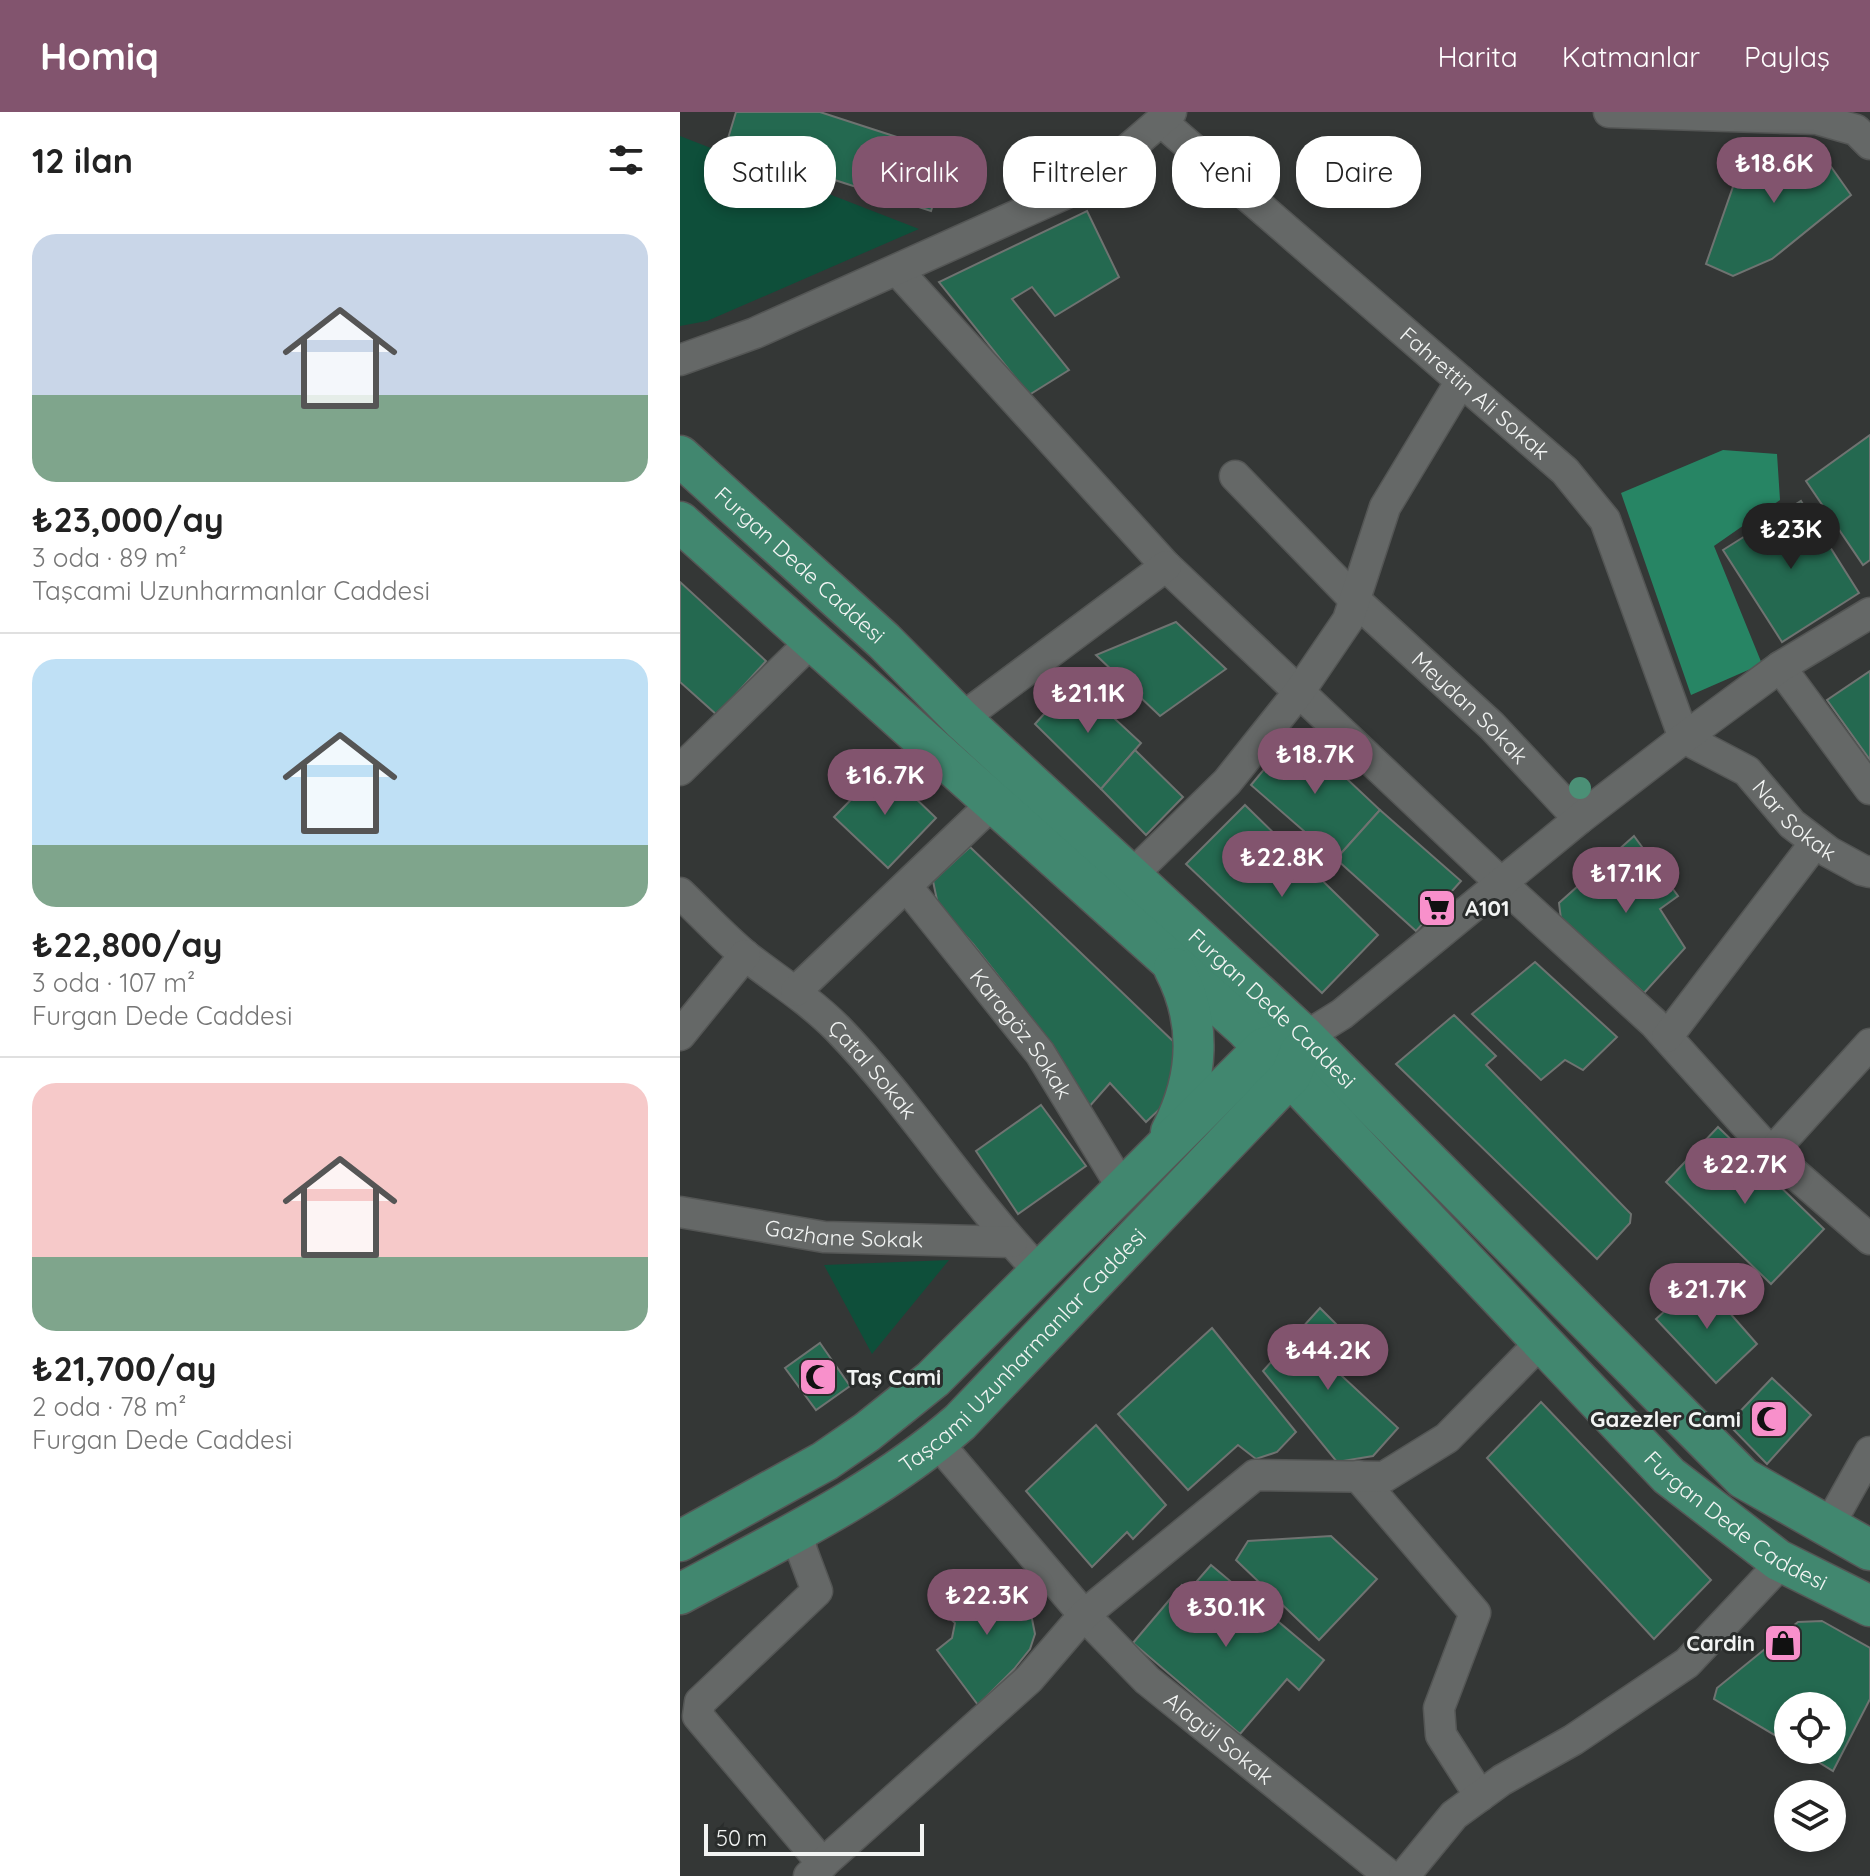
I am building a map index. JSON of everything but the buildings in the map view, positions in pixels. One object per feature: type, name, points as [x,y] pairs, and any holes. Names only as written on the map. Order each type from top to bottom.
[{"type":"main road","name":"Furgan Dede Caddesi","points":[[680,456],[884,641],[961,719],[1305,1037],[1743,1478],[1870,1550]]},
{"type":"main road","name":"Furgan Dede Caddesi","points":[[680,522],[1170,961],[1278,1062],[1669,1476],[1782,1562],[1870,1606]]},
{"type":"main road","points":[[1162,1150],[1186,1101],[1195,1050],[1190,1006],[1170,961]]},
{"type":"main road","name":"Taşcami Uzunharmanlar Caddesi","points":[[680,1541],[825,1461],[933,1379],[1162,1150],[1278,1062],[1305,1037]]},
{"type":"main road","name":"Taşcami Uzunharmanlar Caddesi","points":[[680,1594],[863,1493],[937,1442],[960,1422],[1278,1062]]},
{"type":"street","points":[[1609,112],[1817,119],[1865,131]]},
{"type":"street","points":[[680,360],[755,333],[1089,183],[1166,117]]},
{"type":"street","name":"Fahrettin Ali Sokak","points":[[1166,117],[1565,471],[1605,520],[1684,738]]},
{"type":"street","points":[[897,270],[1166,566],[1667,1037],[1771,1153],[1870,1239]]},
{"type":"street","points":[[1131,876],[1227,782],[1299,692],[1348,620],[1385,507],[1461,381]]},
{"type":"street","name":"Meydan Sokak","points":[[1235,476],[1355,600],[1492,726],[1579,819]]},
{"type":"street","points":[[961,719],[1166,566]]},
{"type":"street","points":[[1305,1037],[1342,1014],[1579,819],[1684,738],[1780,667],[1870,613]]},
{"type":"street","points":[[680,770],[813,640]]},
{"type":"street","points":[[1780,667],[1870,789]]},
{"type":"street","name":"Nar Sokak","points":[[1684,738],[1747,771],[1792,824],[1815,843],[1870,872]]},
{"type":"street","points":[[796,991],[993,803]]},
{"type":"street","points":[[1667,1037],[1815,843]]},
{"type":"street","name":"Karagöz Sokak","points":[[907,887],[1040,1053],[1123,1189]]},
{"type":"street","name":"Çatal Sokak","points":[[680,893],[745,955],[796,991],[836,1028],[1040,1272]]},
{"type":"street","points":[[680,1035],[745,955]]},
{"type":"street","points":[[1771,1153],[1870,1044]]},
{"type":"street","name":"Gazhane Sokak","points":[[680,1212],[824,1237],[1012,1242]]},
{"type":"street","points":[[798,1530],[802,1551],[817,1591],[700,1702],[698,1716],[816,1870],[1029,1679],[1084,1615],[1255,1475],[1384,1477],[1447,1438],[1543,1340]]},
{"type":"street","name":"Alagül Sokak","points":[[937,1442],[1084,1615],[1147,1680],[1390,1876]]},
{"type":"street","points":[[1828,1527],[1870,1452]]},
{"type":"street","points":[[1358,1476],[1475,1613],[1439,1708],[1441,1735],[1480,1796]]},
{"type":"street","points":[[1404,1876],[1454,1815],[1502,1780],[1573,1740],[1687,1663],[1782,1562]]},
{"type":"green space","points":[[680,136],[704,145],[704,208],[836,208],[836,197],[852,203],[852,208],[865,208],[919,229],[707,321],[680,326]]},
{"type":"green space","points":[[1723,450],[1777,454],[1780,500],[1714,546],[1762,664],[1691,695],[1621,493]]},
{"type":"green space","points":[[949,1260],[872,1354],[824,1265]]},
{"type":"place","name":"A101","points":[[1437,908]]},
{"type":"place","name":"Taş Cami","points":[[818,1377]]},
{"type":"place","name":"Gazezler Cami","points":[[1769,1419]]},
{"type":"place","name":"Cardin","points":[[1783,1643]]}]
